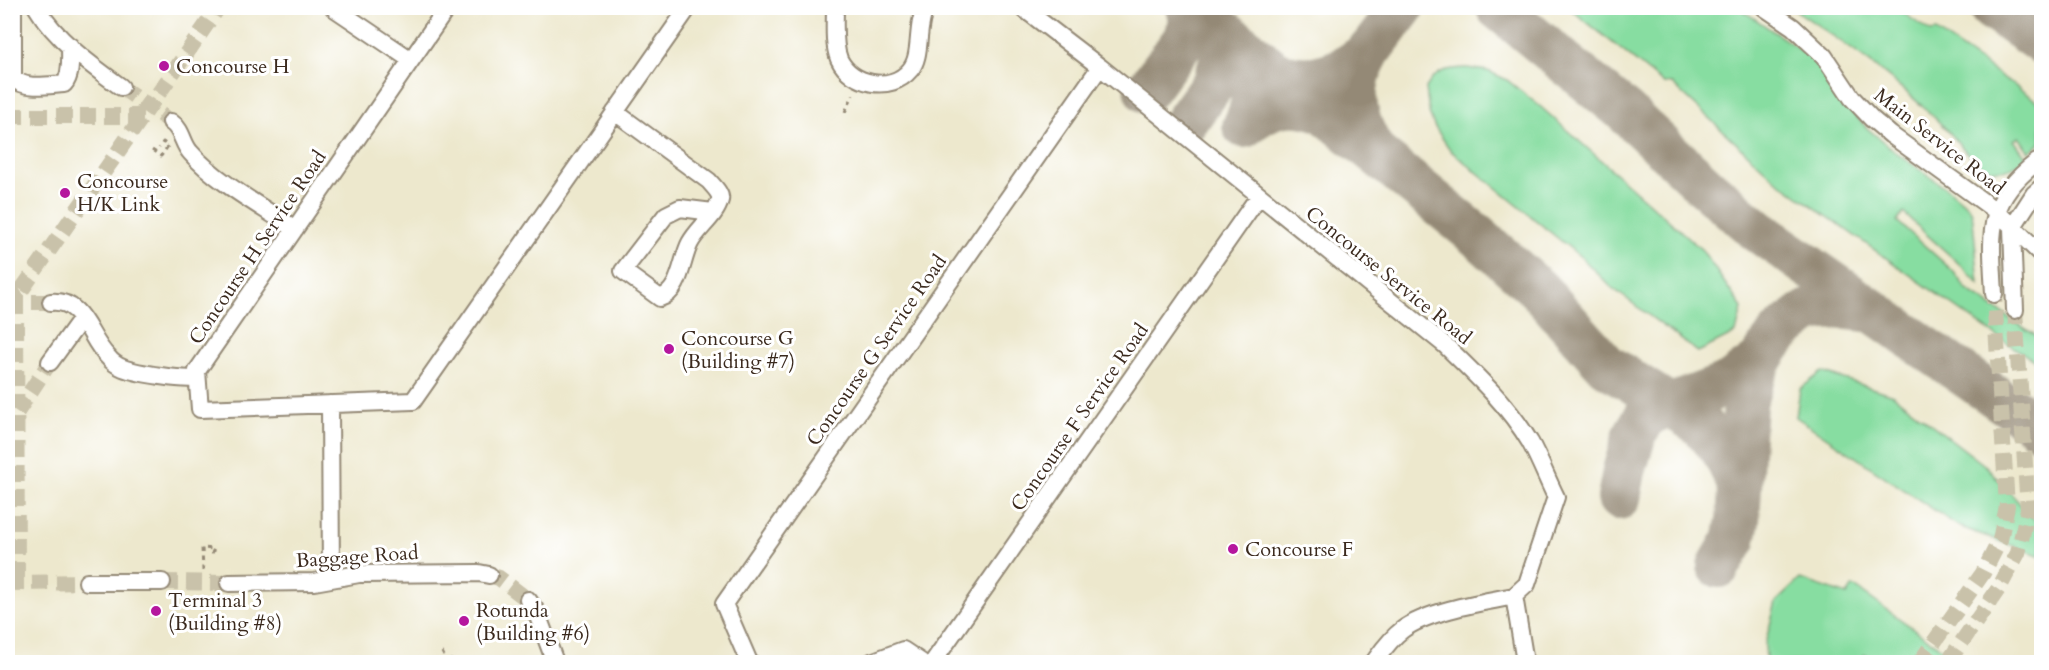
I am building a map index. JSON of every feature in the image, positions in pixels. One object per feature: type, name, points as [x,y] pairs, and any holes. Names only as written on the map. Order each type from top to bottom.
[{"type":"lane","points":[[8,13],[12,8]]},
{"type":"lane","points":[[12,8],[13,78],[19,83],[31,85],[67,82],[70,46]]},
{"type":"lane","points":[[38,8],[52,28],[70,46],[121,87]]},
{"type":"lane","points":[[334,8],[411,60]]},
{"type":"lane","name":"Concourse H Service Road","points":[[197,378],[197,371],[447,8]]},
{"type":"lane","points":[[51,302],[64,302],[78,311],[108,358],[123,368],[187,380],[197,378],[200,409],[413,401],[688,8]]},
{"type":"lane","points":[[835,8],[836,39],[840,59],[852,75],[871,83],[886,83],[900,78],[911,69],[916,59],[921,17],[926,8]]},
{"type":"lane","name":"Concourse Service Road","points":[[1023,8],[1100,67],[1445,345],[1479,378],[1528,440],[1556,496],[1527,584],[1514,596]]},
{"type":"lane","name":"Main Service Road","points":[[1765,8],[1793,27],[1824,56],[1852,98],[1872,119],[1996,210],[2042,255]]},
{"type":"lane","name":"Concourse G Service Road","points":[[749,663],[724,604],[1100,67]]},
{"type":"lane","points":[[615,112],[709,181],[720,194],[720,200],[713,212],[691,242],[674,286],[668,295],[660,298],[623,271],[666,214],[680,208],[713,212]]},
{"type":"lane","points":[[171,122],[178,127],[189,152],[211,172],[295,229]]},
{"type":"lane","points":[[1994,294],[1991,236],[1996,210],[2024,172],[2037,162]]},
{"type":"lane","points":[[2015,310],[2012,228],[2034,194],[2042,187]]},
{"type":"lane","name":"Concourse F Service Road","points":[[933,663],[1258,196]]},
{"type":"lane","points":[[50,362],[82,318]]},
{"type":"lane","points":[[330,404],[331,578]]},
{"type":"lane","name":"Baggage Road","points":[[229,583],[314,582],[359,574],[406,572],[489,575]]},
{"type":"lane","points":[[87,582],[162,582]]},
{"type":"lane","points":[[1374,663],[1386,645],[1401,630],[1417,621],[1436,614],[1514,596],[1526,663]]},
{"type":"lane","points":[[528,600],[536,611],[555,663]]},
{"type":"lane","points":[[871,663],[903,650],[921,663]]},
{"type":"path","points":[[152,150],[161,156],[168,146],[163,142],[159,148]]},
{"type":"path","points":[[203,571],[202,548],[214,549],[212,554],[207,553]]},
{"type":"path","points":[[12,627],[12,644]]},
{"type":"path","points":[[442,652],[450,661]]},
{"type":"green space","points":[[1569,8],[1739,8],[1811,57],[1842,102],[1867,128],[1895,152],[1967,205],[1972,212],[1979,284],[1904,213],[1897,221],[1953,271],[1967,290],[2041,339],[2041,365],[1777,181],[1672,84],[1663,83]]},
{"type":"green space","points":[[1792,8],[1896,8],[1931,32],[1936,31],[2041,104],[2041,142],[2029,152],[2019,137],[2014,140],[2027,158],[2005,170],[1983,166],[1971,157],[1928,112],[1891,80]]},
{"type":"green space","points":[[1467,68],[1488,71],[1507,80],[1542,108],[1702,250],[1742,308],[1736,333],[1698,352],[1611,287],[1582,258],[1451,151],[1434,126],[1429,112],[1426,88],[1434,77],[1443,71]]},
{"type":"green space","points":[[1822,372],[1893,395],[1987,467],[2041,527],[2041,556],[1958,526],[1796,417],[1800,389]]},
{"type":"green space","points":[[1800,579],[1847,595],[1853,586],[1961,662],[1889,662],[1864,655],[1861,662],[1766,662],[1765,644],[1776,602]]},
{"type":"taxiway","points":[[1187,8],[1189,25],[1183,41],[1198,32],[1212,29],[1224,32],[1243,51],[1249,64],[1253,95],[1244,126],[1272,108],[1281,106],[1301,105],[1323,111]]},
{"type":"taxiway","points":[[1196,8],[1475,234],[1539,290],[1606,365],[1701,425],[1723,451],[1740,487]]},
{"type":"taxiway","points":[[1370,50],[1402,8]]},
{"type":"taxiway","points":[[1498,8],[1623,110],[1705,186],[1758,231],[2042,429]]},
{"type":"taxiway","points":[[1991,8],[2042,43]]},
{"type":"taxiway","points":[[1209,18],[1219,36],[1222,50],[1220,65],[1213,84],[1235,67],[1248,64],[1296,78],[1319,77],[1341,70],[1370,50],[1358,77],[1356,102],[1361,127],[1375,153]]},
{"type":"taxiway","points":[[1146,91],[1183,41]]},
{"type":"taxiway","points":[[1185,123],[1213,84]]},
{"type":"taxiway","points":[[1719,566],[1734,540],[1738,521],[1745,404],[1752,380],[1763,357],[1778,336],[1809,311],[1836,308],[1873,311]]},
{"type":"taxiway","points":[[1619,498],[1635,434],[1647,414],[1730,383],[1760,361]]},
{"type":"tunnel","points":[[8,286],[16,298],[218,8]]},
{"type":"tunnel","points":[[121,87],[171,122]]},
{"type":"tunnel","points":[[8,116],[143,116]]},
{"type":"tunnel","points":[[1920,662],[1983,573],[2000,540],[2007,506],[1994,294]]},
{"type":"tunnel","points":[[16,298],[17,582]]},
{"type":"tunnel","points":[[8,302],[51,302]]},
{"type":"tunnel","points":[[1948,662],[1999,588],[2018,553],[2028,509],[2015,310]]},
{"type":"tunnel","points":[[17,412],[50,362]]},
{"type":"tunnel","points":[[489,575],[499,578],[528,600]]},
{"type":"tunnel","points":[[8,583],[87,582]]},
{"type":"tunnel","points":[[162,582],[229,583]]},
{"type":"place","name":"Concourse H","points":[[164,66]]},
{"type":"place","name":"Concourse H/K Link","points":[[65,193]]},
{"type":"place","name":"Concourse G (Building #7)","points":[[669,349]]},
{"type":"place","name":"Concourse F","points":[[1233,549]]},
{"type":"place","name":"Terminal 3 (Building #8)","points":[[156,611]]},
{"type":"place","name":"Rotunda (Building #6)","points":[[464,621]]}]
